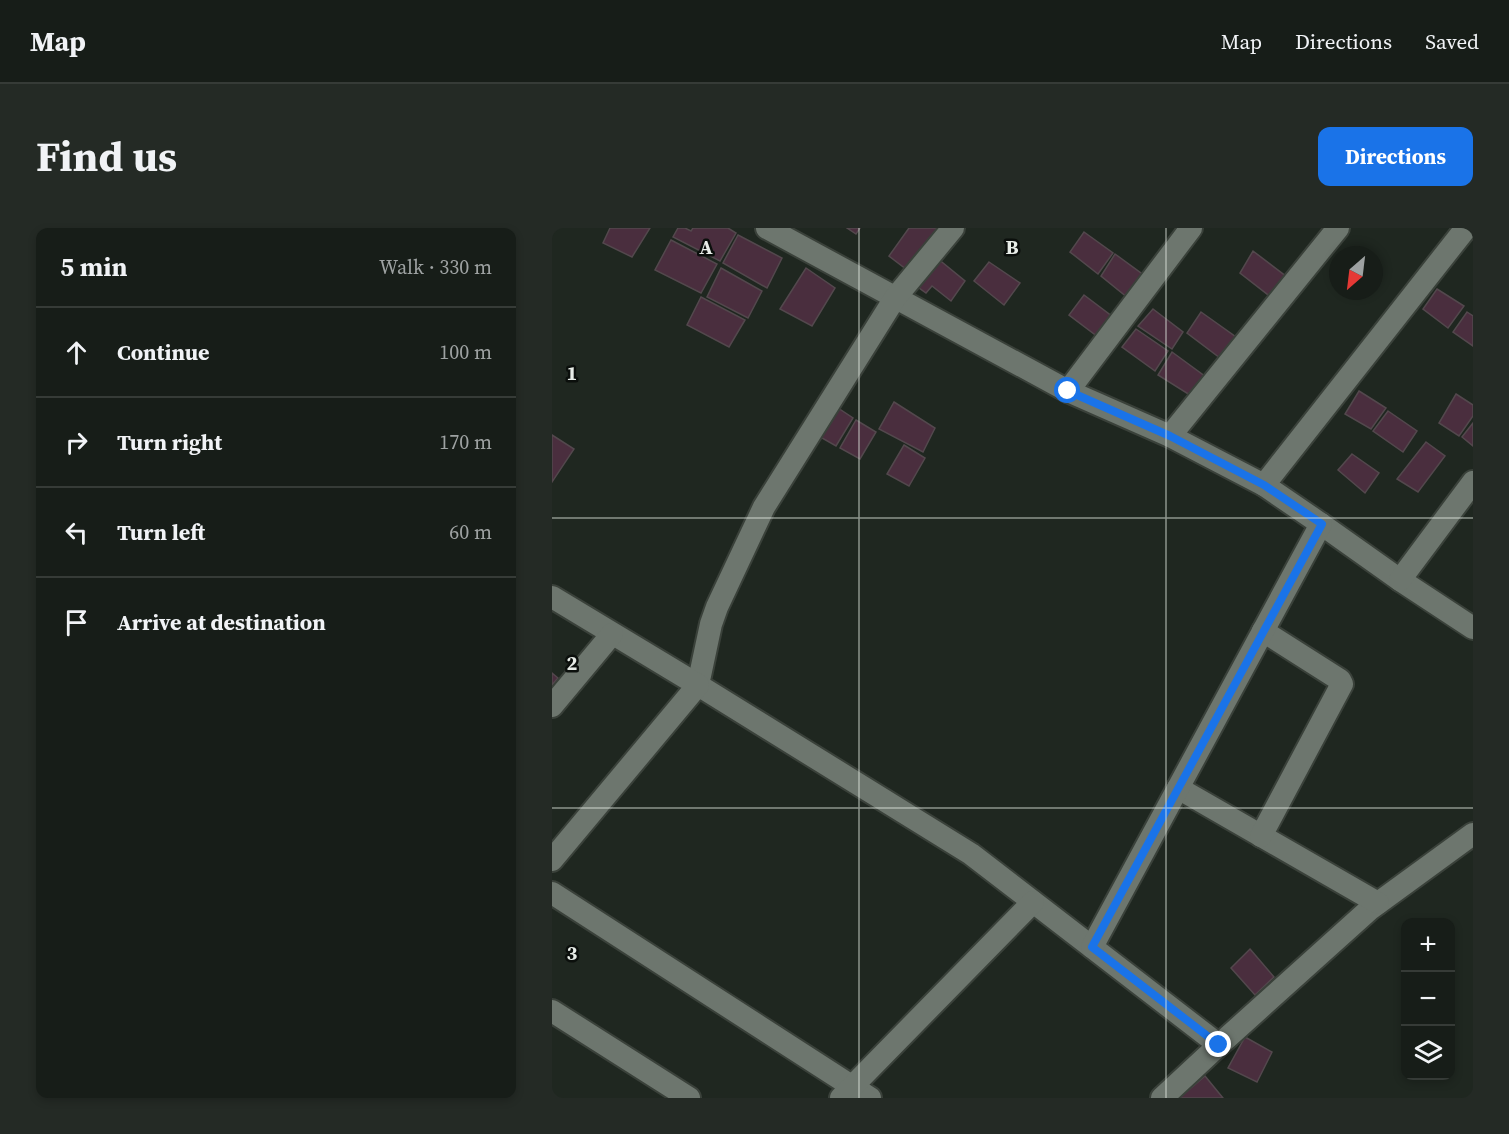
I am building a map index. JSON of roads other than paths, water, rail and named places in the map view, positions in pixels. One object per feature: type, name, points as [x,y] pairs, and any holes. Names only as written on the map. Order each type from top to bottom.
[{"type":"street","points":[[767,228],[1068,391],[1170,436],[1264,485],[1473,628]]},
{"type":"street","points":[[552,860],[698,685],[711,624],[717,607],[764,507],[895,298],[953,228]]},
{"type":"street","points":[[1068,391],[1191,228]]},
{"type":"street","points":[[1170,436],[1338,228]]},
{"type":"street","points":[[1264,485],[1466,228]]},
{"type":"street","points":[[1400,580],[1473,482]]},
{"type":"street","points":[[1092,947],[1322,524]]},
{"type":"street","points":[[552,597],[971,854],[1219,1045]]},
{"type":"street","points":[[1261,836],[1342,684],[1340,680],[1263,631]]},
{"type":"street","points":[[552,706],[612,634]]},
{"type":"street","points":[[1178,788],[1378,903]]},
{"type":"street","points":[[1162,1098],[1378,903],[1473,834]]},
{"type":"street","points":[[552,893],[855,1094],[1033,902]]},
{"type":"street","points":[[552,1011],[689,1098]]}]
